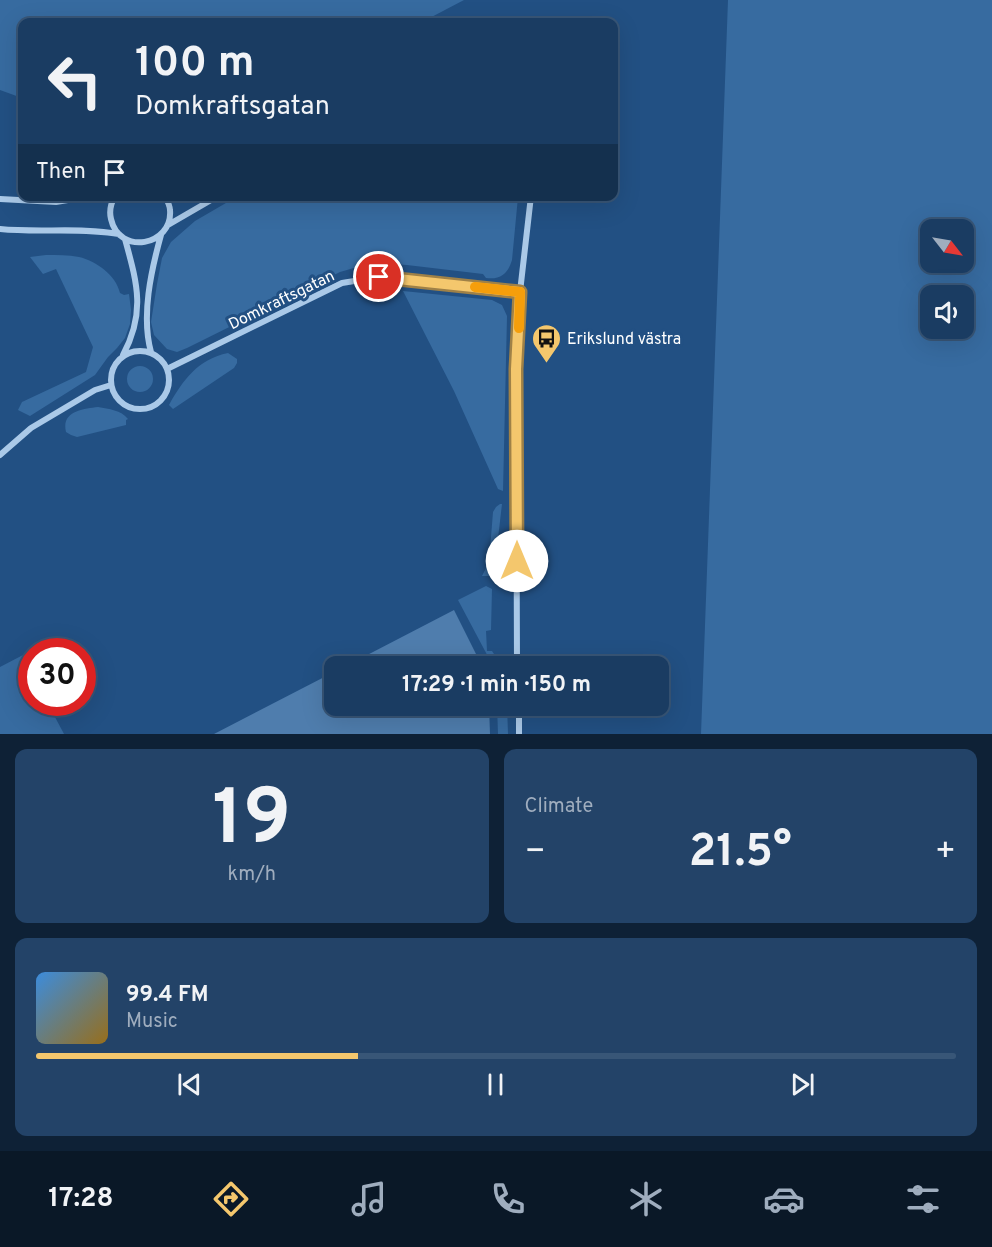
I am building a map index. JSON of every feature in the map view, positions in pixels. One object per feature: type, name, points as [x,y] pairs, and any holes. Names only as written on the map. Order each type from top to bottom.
[{"type":"street","points":[[0,199],[18,200]]},
{"type":"street","points":[[37,201],[62,201]]},
{"type":"street","points":[[112,201],[110,214],[112,225],[122,237],[134,275],[138,298],[132,339],[112,368],[111,385],[115,396],[124,405],[136,409],[148,408],[166,393],[169,381],[167,369],[161,359],[151,352],[137,350],[123,355]]},
{"type":"street","points":[[167,201],[170,210],[168,225]]},
{"type":"street","points":[[151,352],[147,339],[146,320],[152,273],[161,235],[168,225],[209,201]]},
{"type":"street","points":[[517,656],[516,369],[520,292],[530,201]]},
{"type":"street","points":[[0,229],[98,231],[137,243],[150,241],[161,235]]},
{"type":"street","name":"Domkraftsgatan","points":[[167,369],[342,283],[379,277],[520,292]]},
{"type":"street","points":[[0,455],[31,428],[95,390],[111,385]]},
{"type":"street","points":[[519,716],[519,734]]},
{"type":"shaded area","points":[[0,0],[464,0],[430,18],[18,18],[18,97],[0,90]]},
{"type":"shaded area","points":[[728,0],[992,0],[992,734],[701,734]]},
{"type":"shaded area","points":[[229,201],[518,201],[512,260],[508,269],[500,277],[486,278],[483,274],[371,263],[340,272],[177,352],[167,349],[154,335],[151,322],[162,258],[171,242],[195,221]]},
{"type":"shaded area","points":[[46,255],[79,257],[104,270],[114,280],[120,293],[129,294],[130,324],[125,338],[95,375],[30,416],[18,410],[22,402],[86,372],[93,347],[56,269],[43,274],[30,257]]},
{"type":"shaded area","points":[[403,291],[492,300],[502,305],[507,316],[503,491],[498,489],[454,391]]},
{"type":"shaded area","points":[[228,353],[237,359],[234,368],[173,409],[169,405],[192,372],[208,360]]},
{"type":"shaded area","points":[[140,366],[149,370],[153,379],[149,388],[140,392],[131,388],[127,379],[131,370]]},
{"type":"shaded area","points":[[98,407],[122,414],[128,419],[126,425],[77,437],[66,432],[65,425],[70,415],[80,410]]},
{"type":"shaded area","points":[[502,504],[496,576],[482,576],[489,562],[493,512]]},
{"type":"shaded area","points":[[486,586],[492,589],[491,630],[486,631],[487,651],[492,651],[495,656],[488,656],[458,600]]},
{"type":"shaded area","points":[[18,658],[18,716],[54,716],[64,734],[0,734],[0,667]]},
{"type":"shaded area","points":[[497,716],[507,716],[508,734],[498,734]]},
{"type":"building","points":[[454,610],[477,656],[365,656]]},
{"type":"building","points":[[324,677],[324,716],[489,716],[490,734],[214,734]]},
{"type":"slow traffic","points":[[475,287],[520,292],[519,328]]},
{"type":"place","name":"Erikslund västra","points":[[546,364]]},
{"type":"route","points":[[379,277],[520,292],[516,369],[517,561]]}]
